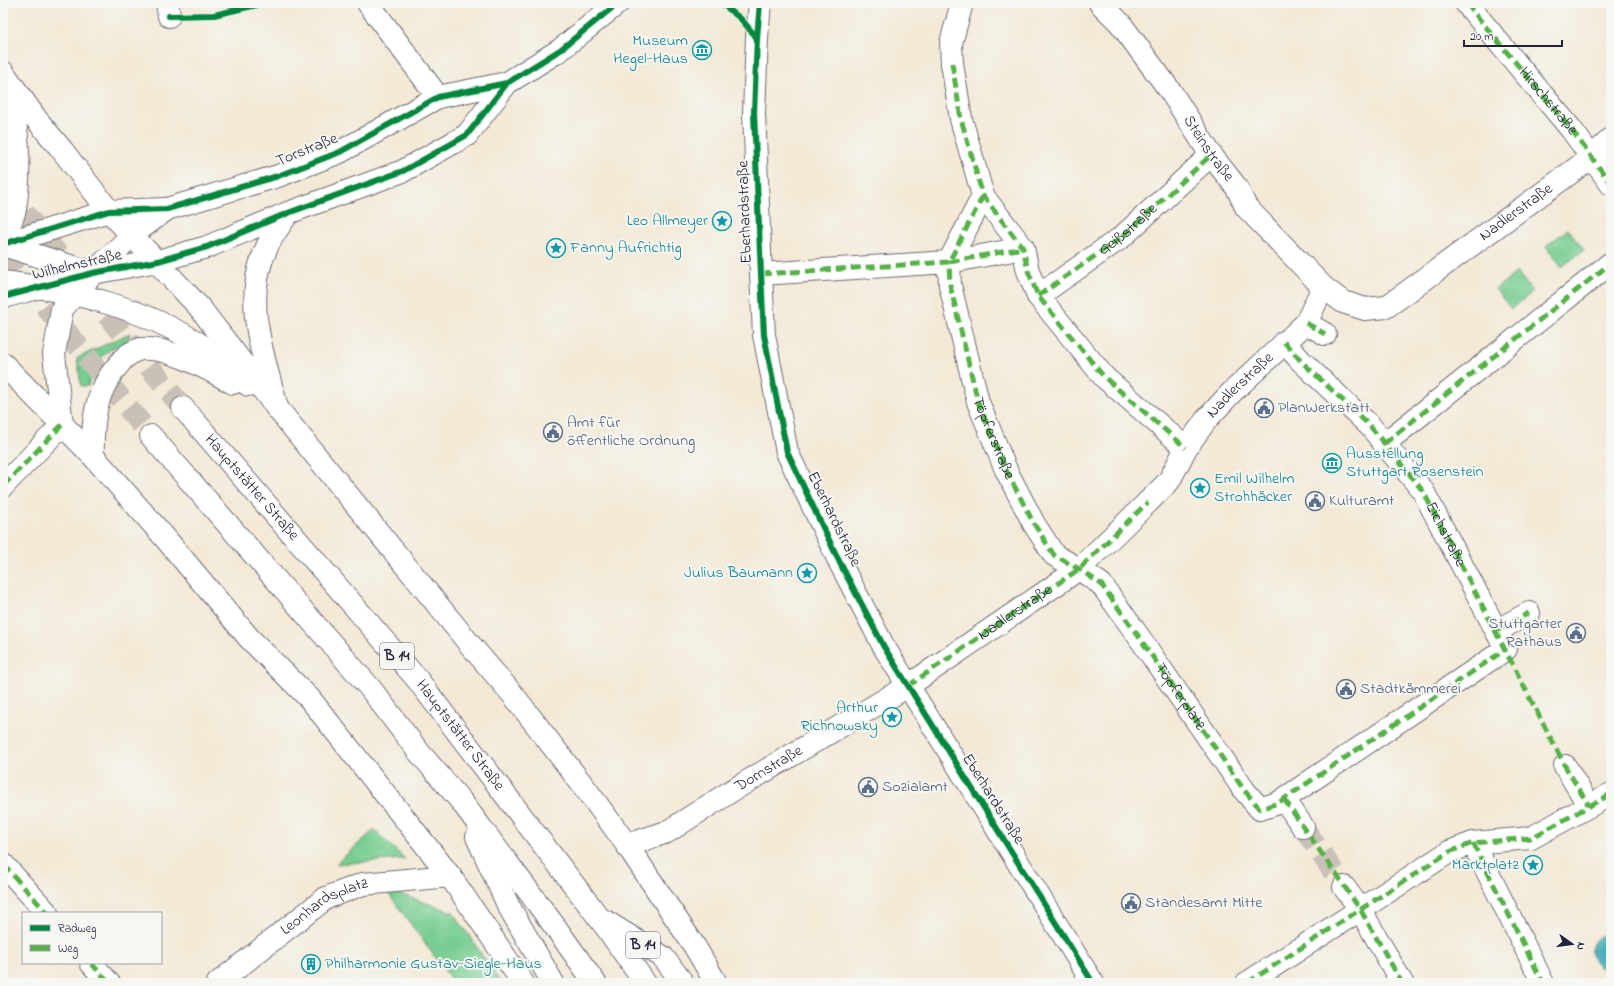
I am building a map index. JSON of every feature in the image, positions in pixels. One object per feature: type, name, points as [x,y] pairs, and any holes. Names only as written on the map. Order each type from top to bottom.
[{"type":"street","points":[[368,3],[438,97]]},
{"type":"street","name":"Torstraße","points":[[109,211],[167,209],[278,176],[340,152],[438,97],[507,83],[560,50],[618,3]]},
{"type":"street","name":"Eberhardstraße","points":[[760,3],[754,113],[764,335],[787,452],[851,584],[884,647],[1093,983]]},
{"type":"street","points":[[962,3],[951,43],[952,63],[961,119],[983,196],[1023,248],[1028,271],[1038,296],[1104,377],[1186,448]]},
{"type":"street","name":"Steinstraße","points":[[1100,3],[1120,23],[1172,92],[1211,155],[1237,188],[1246,207],[1323,287]]},
{"type":"street","name":"Hirschstraße","points":[[1466,3],[1571,129],[1611,184]]},
{"type":"street","points":[[6,77],[36,120],[62,150],[109,211],[158,261],[200,308],[277,408],[514,696],[627,845],[695,947],[716,983]]},
{"type":"street","points":[[3,240],[14,210],[18,175],[18,136],[6,77]]},
{"type":"street","name":"Torstraße","points":[[158,261],[207,247],[288,213],[403,171],[467,135],[507,83]]},
{"type":"street","name":"Nadlerstraße","points":[[908,686],[1079,569],[1169,481],[1186,448],[1206,420],[1230,394],[1306,322],[1323,287],[1343,302],[1364,309],[1386,307],[1592,157],[1611,139]]},
{"type":"street","name":"Geißstraße","points":[[1038,296],[1122,237],[1211,155]]},
{"type":"street","points":[[949,262],[983,196]]},
{"type":"street","name":"Torstraße","points":[[62,425],[54,354],[62,310],[74,293],[132,235],[167,209]]},
{"type":"street","points":[[3,244],[109,211]]},
{"type":"street","points":[[277,408],[257,330],[254,300],[256,282],[266,248],[288,213]]},
{"type":"street","points":[[3,244],[93,273]]},
{"type":"street","points":[[761,274],[949,262],[1023,248]]},
{"type":"street","name":"Wilhelmstraße","points":[[3,297],[93,273],[158,261]]},
{"type":"street","name":"Töpferstraße","points":[[949,262],[950,285],[978,402],[1006,470],[1034,524],[1054,555],[1079,569]]},
{"type":"street","points":[[1385,443],[1611,263]]},
{"type":"street","points":[[3,282],[74,293],[139,313],[168,325],[206,348],[277,408]]},
{"type":"street","points":[[1306,322],[1325,334]]},
{"type":"street","name":"Eichstraße","points":[[1284,342],[1301,361],[1370,426],[1423,491],[1506,649],[1284,799]]},
{"type":"street","points":[[92,456],[92,425],[96,402],[110,374],[126,356],[141,349],[164,352],[192,361],[277,408]]},
{"type":"street","points":[[3,364],[92,456],[166,539],[249,638],[310,698],[450,876],[523,983]]},
{"type":"street","name":"Hauptstätter Straße","points":[[183,408],[417,679],[596,915],[645,983]]},
{"type":"street","points":[[3,486],[62,425]]},
{"type":"street","name":"B 14","points":[[151,436],[370,688],[418,751],[461,801],[556,928],[594,983]]},
{"type":"street","name":"Töpferplatz","points":[[1079,569],[1101,584],[1140,637],[1244,790],[1260,808],[1278,803],[1284,799]]},
{"type":"street","points":[[1496,631],[1529,613]]},
{"type":"street","name":"Dornstraße","points":[[627,845],[667,832],[733,790],[908,686]]},
{"type":"street","points":[[1564,766],[1589,806]]},
{"type":"street","points":[[1247,983],[1448,852],[1473,843],[1531,838],[1611,794]]},
{"type":"street","points":[[1284,799],[1303,827]]},
{"type":"street","name":"B 14","points":[[461,801],[508,905],[552,983]]},
{"type":"street","points":[[1473,843],[1543,983]]},
{"type":"street","points":[[3,864],[46,912]]},
{"type":"street","name":"Leonhardsplatz","points":[[218,983],[326,898],[363,884],[450,876]]},
{"type":"street","points":[[1344,887],[1360,909],[1402,983]]},
{"type":"street","name":"B 14","points":[[596,915],[663,957],[682,983]]},
{"type":"street","points":[[92,964],[108,983]]},
{"type":"green space","points":[[1568,229],[1584,250],[1562,267],[1546,246]]},
{"type":"green space","points":[[1517,272],[1533,292],[1511,309],[1495,289]]},
{"type":"green space","points":[[130,333],[129,340],[107,352],[97,363],[88,386],[81,386],[77,358]]},
{"type":"green space","points":[[374,830],[405,859],[336,864]]},
{"type":"green space","points":[[385,889],[453,912],[501,983],[454,983]]},
{"type":"water","points":[[1609,932],[1611,933],[1611,968],[1604,969],[1594,962],[1591,956],[1591,949],[1599,936]]},
{"type":"tunnel","points":[[3,187],[183,408]]},
{"type":"tunnel","points":[[3,254],[151,436]]},
{"type":"tunnel","points":[[1303,827],[1344,887]]},
{"type":"marked path","points":[[1466,3],[1571,129],[1611,184]]},
{"type":"marked path","points":[[952,63],[961,119],[983,196],[1023,248],[1028,271],[1038,296],[1104,377],[1186,448]]},
{"type":"marked path","points":[[1038,296],[1122,237],[1211,155]]},
{"type":"marked path","points":[[983,196],[949,262],[1023,248]]},
{"type":"marked path","points":[[761,274],[949,262],[950,285],[978,402],[1006,470],[1034,524],[1054,555],[1079,569],[1101,584],[1244,790],[1260,809],[1278,803],[1506,649]]},
{"type":"marked path","points":[[1385,443],[1611,263]]},
{"type":"marked path","points":[[1306,323],[1325,334]]},
{"type":"marked path","points":[[1284,342],[1301,361],[1370,426],[1423,491],[1565,766],[1589,806]]},
{"type":"marked path","points":[[3,486],[62,425]]},
{"type":"marked path","points":[[908,686],[1079,569],[1148,502]]},
{"type":"marked path","points":[[1496,631],[1529,613]]},
{"type":"marked path","points":[[1247,983],[1449,852],[1473,843],[1531,838],[1611,794]]},
{"type":"marked path","points":[[1284,799],[1360,909],[1402,983]]},
{"type":"marked path","points":[[1473,843],[1543,983]]},
{"type":"marked path","points":[[3,864],[46,912]]},
{"type":"marked path","points":[[92,964],[109,983]]},
{"type":"cycle path","points":[[169,16],[214,15],[266,3]]},
{"type":"cycle path","points":[[3,297],[93,273],[158,261],[207,247],[288,213],[403,171],[467,135],[507,83],[560,50],[618,3]]},
{"type":"cycle path","points":[[721,3],[741,19],[757,38]]},
{"type":"cycle path","points":[[760,3],[754,113],[764,335],[787,452],[840,563],[884,647],[1093,983]]},
{"type":"cycle path","points":[[3,244],[109,211],[167,209],[278,176],[340,152],[438,97],[507,83]]},
{"type":"place","name":"Museum Hegel-Haus","points":[[702,50]]},
{"type":"place","name":"Leo Allmeyer","points":[[722,221]]},
{"type":"place","name":"Fanny Aufrichtig","points":[[556,248]]},
{"type":"place","name":"PlanWerkstatt","points":[[1264,408]]},
{"type":"place","name":"Amt für öffentliche Ordnung","points":[[553,432]]},
{"type":"place","name":"Ausstellung Stuttgart Rosenstein","points":[[1332,463]]},
{"type":"place","name":"Emil Wilhelm Strohhäcker","points":[[1200,488]]},
{"type":"place","name":"Kulturamt","points":[[1315,501]]},
{"type":"place","name":"Julius Baumann","points":[[807,573]]},
{"type":"place","name":"Stuttgarter Rathaus","points":[[1576,633]]},
{"type":"place","name":"Stadtkämmerei","points":[[1346,689]]},
{"type":"place","name":"Arthur Richnowsky","points":[[892,717]]},
{"type":"place","name":"Sozialamt","points":[[868,787]]},
{"type":"place","name":"Marktplatz","points":[[1533,865]]},
{"type":"place","name":"Standesamt Mitte","points":[[1131,903]]},
{"type":"place","name":"Philharmonie Gustav-Siegle-Haus","points":[[311,964]]}]
